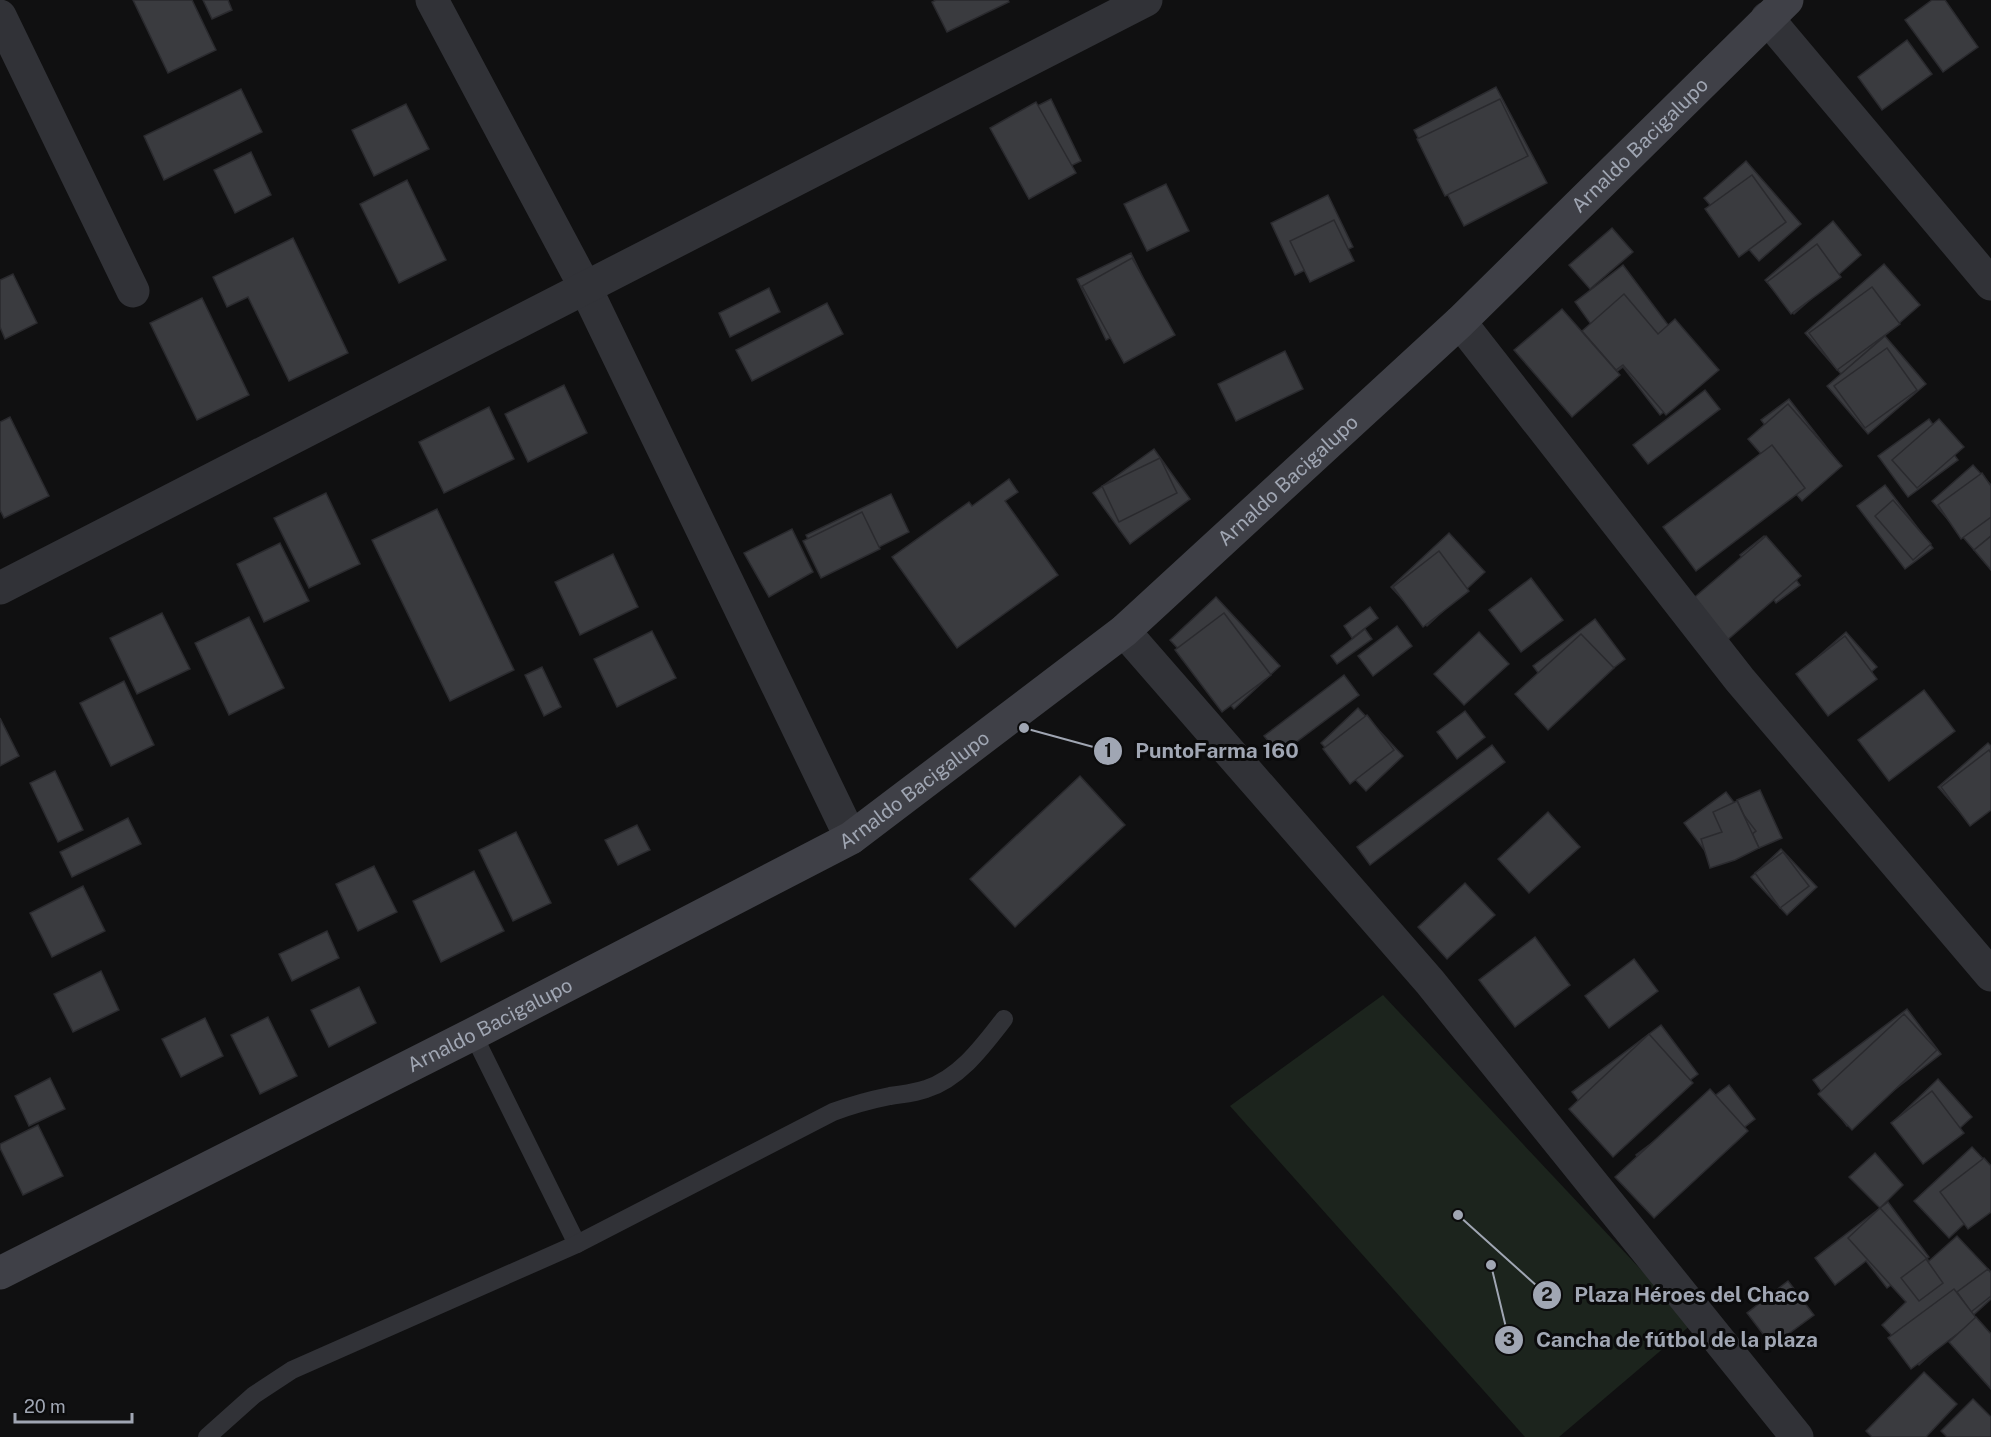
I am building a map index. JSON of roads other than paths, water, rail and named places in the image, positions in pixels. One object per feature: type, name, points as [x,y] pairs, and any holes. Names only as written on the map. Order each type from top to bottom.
[{"type":"street","points":[[432,0],[585,287],[851,838]]},
{"type":"street","points":[[0,588],[1146,0]]},
{"type":"street","points":[[1777,9],[1991,284]]},
{"type":"street","name":"Arnaldo Bacigalupo","points":[[0,1273],[473,1034],[851,838],[1124,631],[1460,322],[1777,9]]},
{"type":"street","points":[[0,16],[133,291]]},
{"type":"street","points":[[1460,322],[1740,680],[1991,975]]},
{"type":"street","points":[[1124,631],[1430,982],[1797,1437]]},
{"type":"lane","points":[[207,1437],[254,1395],[292,1370],[577,1244],[833,1112],[860,1102],[927,1089],[950,1077],[984,1045],[1004,1019]]},
{"type":"lane","points":[[473,1034],[577,1244]]},
{"type":"place","name":"PuntoFarma 160","points":[[1024,728]]},
{"type":"place","name":"Plaza Héroes del Chaco","points":[[1458,1215]]},
{"type":"place","name":"Cancha de fútbol de la plaza","points":[[1491,1265]]}]
